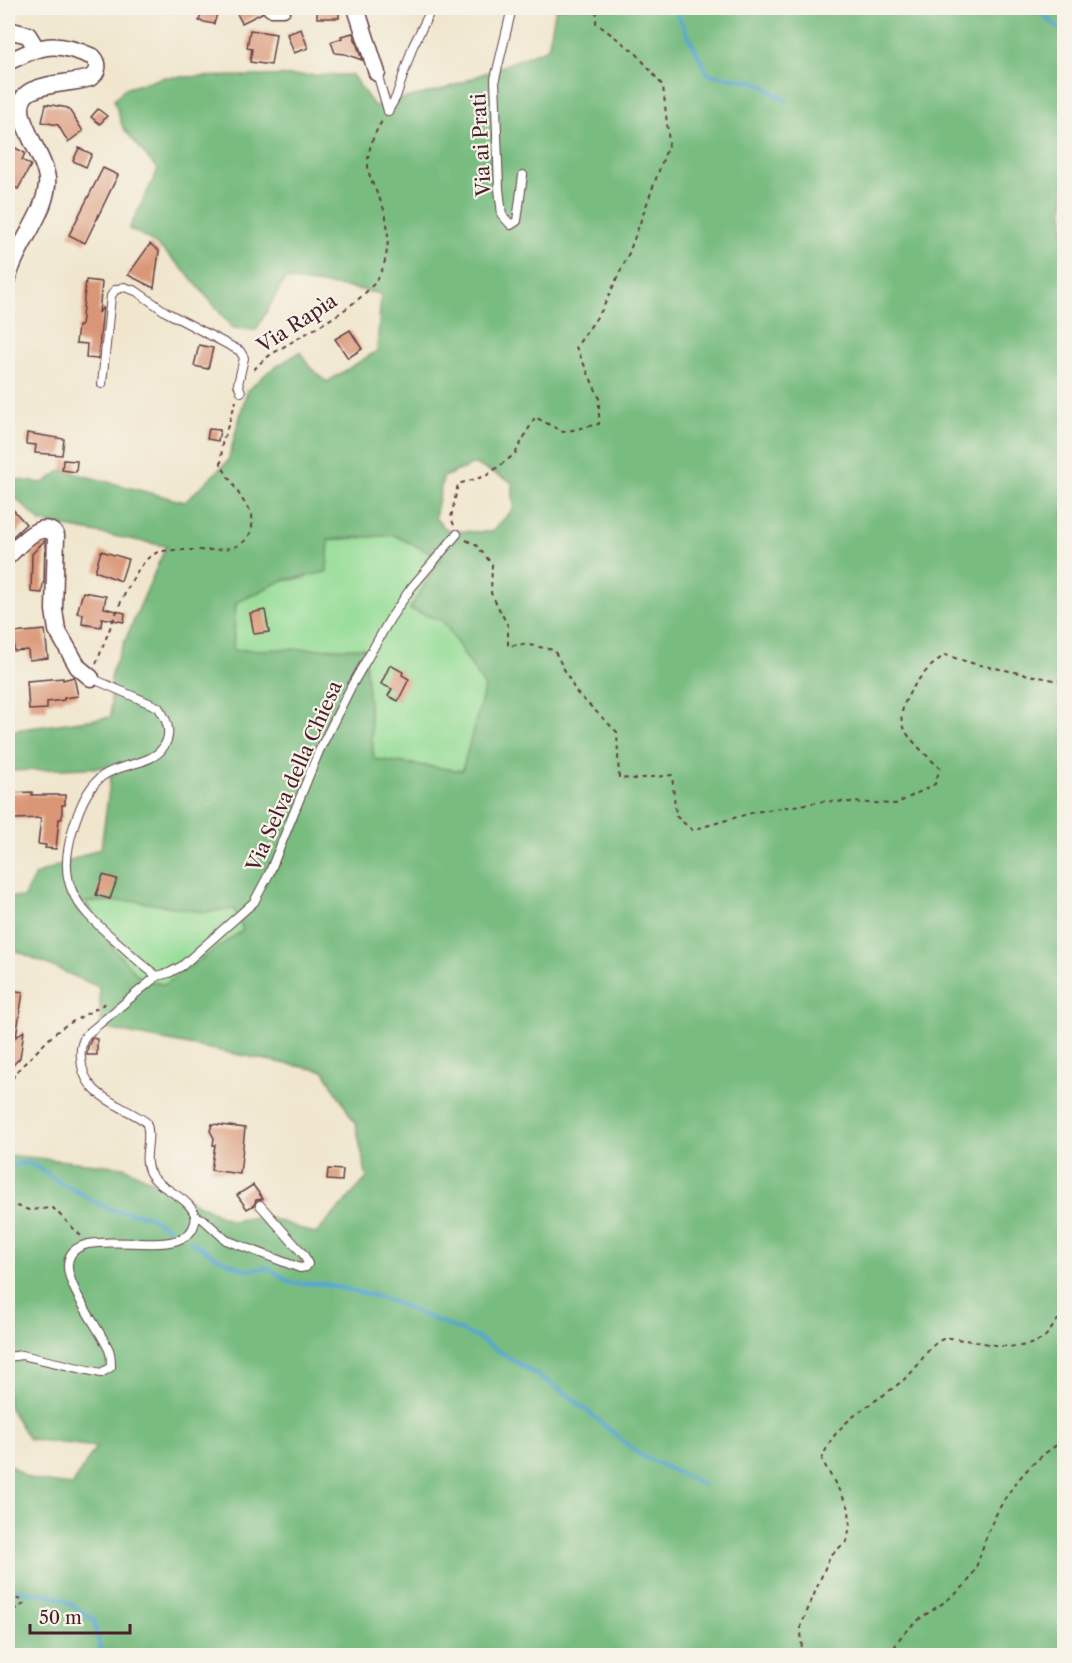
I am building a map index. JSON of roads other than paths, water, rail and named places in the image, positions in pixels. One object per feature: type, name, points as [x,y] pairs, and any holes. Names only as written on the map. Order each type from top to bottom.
[{"type":"street","points":[[271,8],[283,8]]},
{"type":"street","points":[[356,8],[377,73]]},
{"type":"street","points":[[8,30],[28,35],[36,48]]},
{"type":"street","points":[[8,63],[36,48],[51,46],[83,54],[96,60],[98,68],[90,78],[34,89],[25,95],[21,103],[19,113],[21,123],[46,169],[47,185],[34,222],[14,258],[8,277]]},
{"type":"street","points":[[8,556],[40,529],[49,529],[54,532],[57,539],[54,610],[57,630],[78,667],[91,678]]},
{"type":"lane","points":[[377,73],[388,111],[396,97],[413,46],[432,8]]},
{"type":"lane","name":"Via ai Prati","points":[[512,8],[495,79],[499,189],[502,215],[511,225],[517,221],[523,175]]},
{"type":"lane","points":[[102,384],[111,296],[115,290],[124,287],[136,291],[166,312],[240,351],[244,358],[238,384],[241,392]]},
{"type":"lane","name":"Via Selva della Chiesa","points":[[196,1217],[187,1205],[150,1174],[147,1166],[146,1122],[94,1092],[83,1073],[81,1044],[86,1035],[157,976],[182,966],[254,902],[269,874],[319,751],[352,685],[390,619],[411,588],[457,534]]},
{"type":"lane","points":[[91,678],[158,707],[165,716],[169,731],[160,752],[104,775],[84,798],[67,853],[69,884],[75,898],[91,919],[157,976]]},
{"type":"lane","points":[[8,1357],[22,1355],[101,1373],[111,1367],[110,1352],[69,1276],[68,1262],[76,1249],[88,1242],[153,1243],[180,1240],[187,1237],[196,1217],[203,1219],[226,1239],[300,1268],[306,1267],[308,1264],[304,1255],[260,1205]]},
{"type":"waterway","points":[[674,8],[708,74],[757,82],[786,101]]},
{"type":"waterway","points":[[1036,8],[1064,33]]},
{"type":"waterway","points":[[8,1168],[21,1163],[34,1165],[61,1183],[109,1209],[148,1216],[170,1229]]},
{"type":"waterway","points":[[190,1241],[218,1258],[245,1270],[269,1268],[291,1283],[324,1284],[383,1298],[478,1338],[567,1394],[640,1455],[702,1484]]},
{"type":"waterway","points":[[8,1587],[63,1599],[94,1620],[99,1645],[105,1656]]}]
